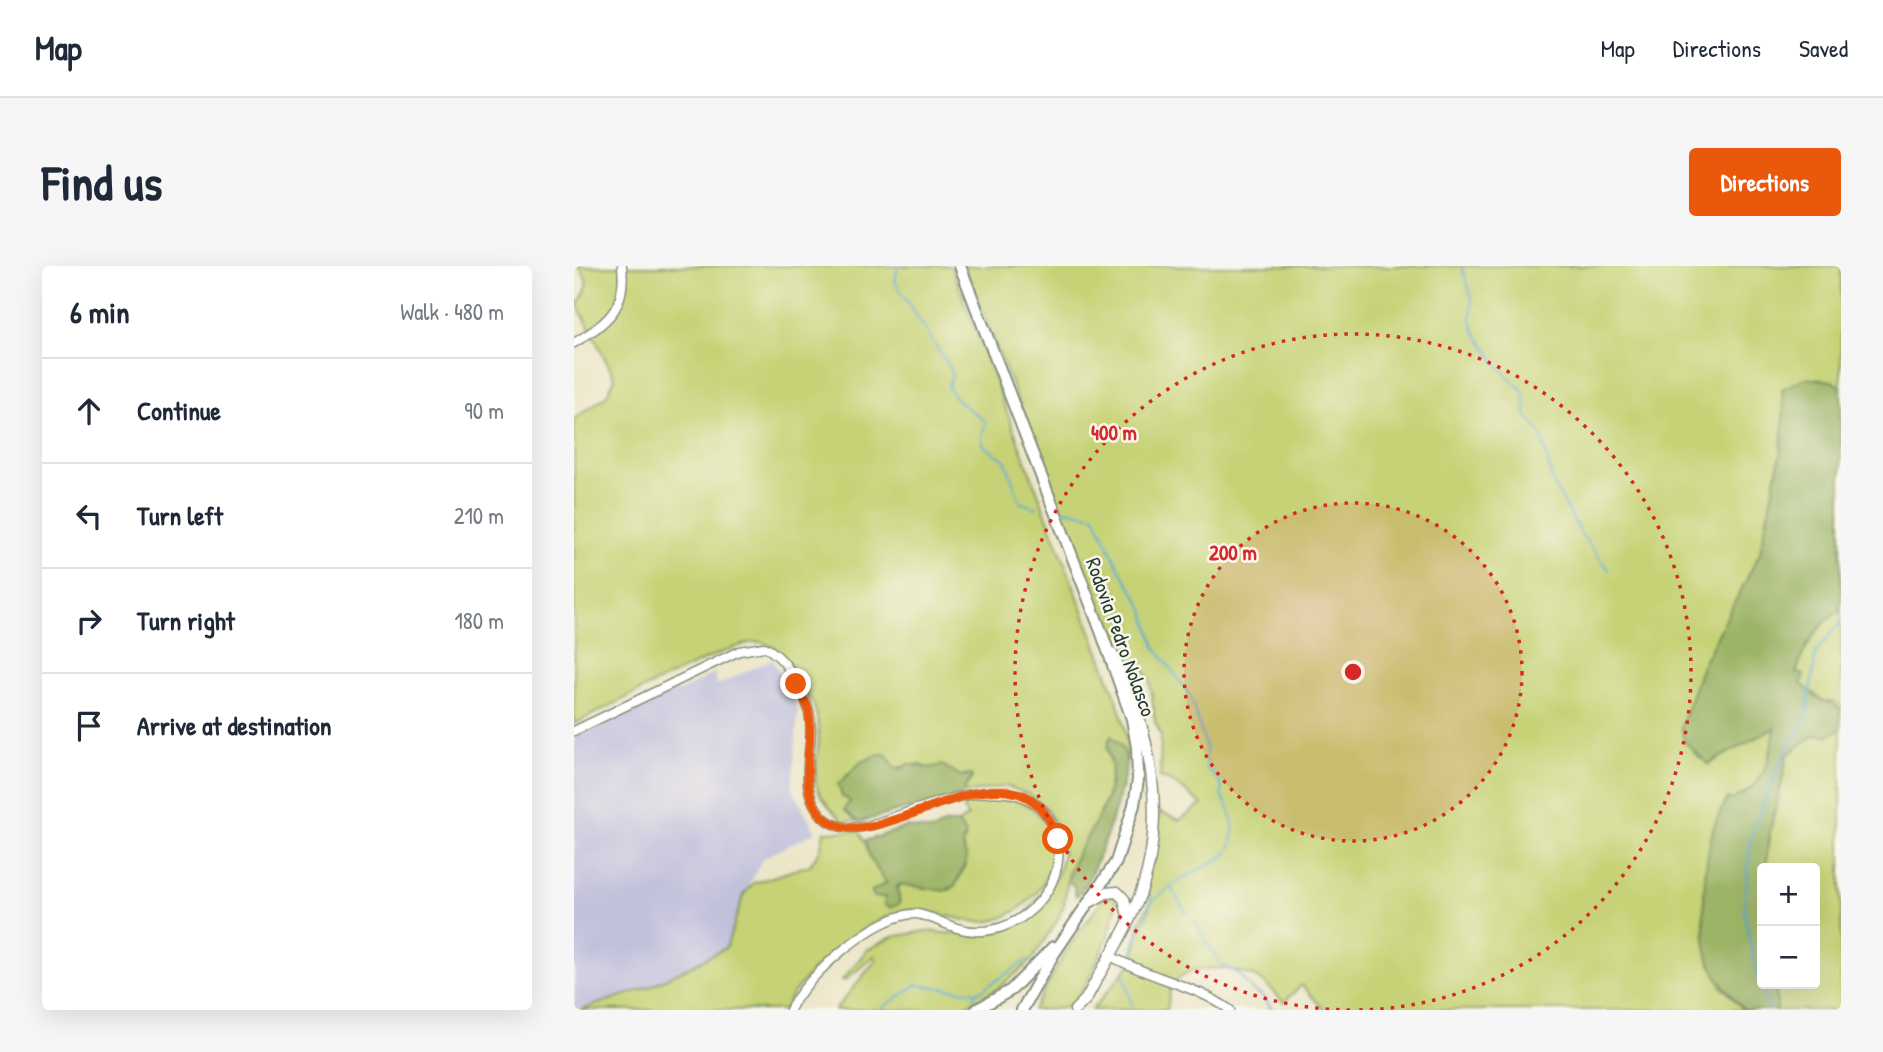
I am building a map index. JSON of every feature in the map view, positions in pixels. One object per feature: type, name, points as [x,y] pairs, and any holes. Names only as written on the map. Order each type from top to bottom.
[{"type":"highway","name":"Rodovia Pedro Nolasco","points":[[961,266],[1132,719],[1138,780],[1128,829],[1120,851],[1092,901],[1070,930],[1024,1005]]},
{"type":"highway","points":[[976,1010],[1011,990],[1070,930]]},
{"type":"main road","points":[[1075,1010],[1086,999],[1129,920],[1149,863],[1153,779],[1133,696],[1101,631]]},
{"type":"main road","points":[[1092,901],[1106,893],[1117,892],[1124,899],[1129,920]]},
{"type":"street","points":[[574,343],[611,318],[622,281],[622,266]]},
{"type":"street","points":[[574,731],[739,651],[764,647],[781,659],[809,712],[809,794],[824,818],[835,825],[846,828],[867,827],[994,791],[1026,796],[1040,806],[1058,839],[1057,871],[1048,889],[1023,917],[1003,927],[980,931],[958,928],[918,914],[892,918],[822,968],[797,993],[790,1010]]},
{"type":"street","points":[[1109,955],[1135,970],[1225,1001]]},
{"type":"street","points":[[1214,999],[1230,1010]]},
{"type":"shaded area","points":[[772,659],[798,710],[792,788],[816,832],[763,858],[744,894],[726,948],[649,987],[574,1010],[574,731],[648,696],[650,700],[675,688],[678,692],[715,673],[717,685]]},
{"type":"green space","points":[[577,266],[951,266],[1110,681],[1127,741],[1127,762],[1120,745],[1111,736],[1107,748],[1112,768],[1107,796],[1094,831],[1069,871],[1064,905],[1057,921],[1031,961],[997,989],[957,1010],[835,1010],[876,960],[874,956],[842,980],[867,950],[892,937],[925,931],[977,936],[1020,920],[1057,876],[1063,854],[1059,831],[1047,809],[1028,794],[1006,786],[967,793],[964,789],[969,782],[967,774],[961,776],[945,767],[928,768],[919,764],[895,768],[886,754],[879,755],[868,759],[845,777],[842,796],[850,801],[859,821],[843,821],[829,807],[817,786],[818,725],[811,699],[782,654],[772,646],[759,642],[725,651],[699,662],[574,724],[574,419],[606,396],[615,378],[577,304],[587,285],[585,276]]},
{"type":"green space","points":[[965,266],[1841,266],[1841,388],[1832,381],[1782,389],[1784,408],[1781,452],[1760,553],[1702,666],[1694,753],[1708,764],[1776,727],[1764,772],[1751,788],[1730,801],[1727,798],[1714,828],[1703,921],[1722,987],[1744,1010],[1324,1010],[1302,985],[1284,1002],[1259,979],[1238,971],[1212,968],[1199,969],[1178,979],[1170,990],[1167,1010],[1092,1010],[1134,960],[1139,924],[1151,901],[1145,877],[1160,812],[1180,820],[1202,804],[1178,786],[1160,777],[1161,735],[1155,722],[1150,679],[1142,668],[1123,668]]},
{"type":"green space","points":[[1805,378],[1832,381],[1841,388],[1841,609],[1812,637],[1796,673],[1804,675],[1801,684],[1818,698],[1839,709],[1841,729],[1826,736],[1814,735],[1787,755],[1771,826],[1767,863],[1757,863],[1757,989],[1776,989],[1777,1010],[1744,1010],[1726,990],[1712,967],[1708,954],[1704,918],[1705,877],[1710,841],[1718,816],[1728,798],[1730,800],[1741,795],[1758,780],[1768,762],[1775,727],[1708,764],[1684,741],[1681,726],[1702,666],[1760,553],[1781,452],[1784,408],[1782,389]]},
{"type":"green space","points":[[1841,609],[1841,712],[1835,702],[1824,701],[1801,684],[1804,675],[1796,674],[1812,637]]},
{"type":"green space","points":[[1841,729],[1841,1010],[1777,1010],[1776,989],[1820,989],[1820,863],[1767,863],[1767,854],[1787,755],[1814,735],[1826,736]]},
{"type":"green space","points":[[1111,736],[1121,746],[1126,758],[1122,786],[1100,853],[1083,888],[1076,896],[1073,884],[1068,882],[1070,872],[1108,794],[1112,770],[1108,747]]},
{"type":"green space","points":[[879,754],[886,754],[895,768],[902,769],[908,764],[928,768],[942,765],[961,776],[971,775],[972,778],[964,789],[967,793],[859,822],[844,810],[850,801],[842,796],[838,784],[861,762]]},
{"type":"green space","points":[[1005,795],[1026,804],[1041,817],[1050,833],[1053,850],[1050,868],[1042,885],[1028,901],[1010,914],[985,922],[924,911],[895,913],[838,948],[804,980],[784,1010],[580,1010],[649,987],[726,948],[744,894],[753,883],[810,865],[820,850],[824,832],[859,831],[886,883],[872,891],[874,896],[881,895],[886,900],[903,883],[950,890],[955,886],[966,864],[962,844],[966,839],[958,823],[968,816],[963,810],[966,804]]},
{"type":"green space","points":[[958,823],[966,834],[962,844],[967,859],[955,886],[944,891],[900,884],[897,887],[900,903],[891,908],[884,904],[886,897],[874,897],[872,891],[886,883],[870,858],[865,841],[907,827],[932,831],[944,824]]},
{"type":"green space","points":[[1115,896],[1116,905],[1108,934],[1093,970],[1077,997],[1071,1004],[1062,1007],[1033,1010],[1063,956],[1104,897]]},
{"type":"waterway","points":[[898,266],[895,282],[950,368],[952,375],[948,387],[960,402],[986,422],[982,436],[983,445],[1005,460],[1020,502],[1037,508]]},
{"type":"waterway","points":[[1461,266],[1472,298],[1471,321],[1475,332],[1499,367],[1524,392],[1526,415],[1541,434],[1553,483],[1581,534],[1609,570]]},
{"type":"waterway","points":[[1065,510],[1095,516],[1119,568],[1143,607],[1155,647],[1190,695],[1206,748],[1206,767],[1222,787],[1221,796],[1229,809],[1233,825],[1232,841],[1226,855],[1180,880],[1151,902],[1147,917],[1135,939],[1132,956]]},
{"type":"waterway","points":[[1770,1010],[1757,975],[1744,912],[1751,835],[1786,750],[1806,719],[1816,652],[1841,622]]},
{"type":"waterway","points":[[1172,889],[1187,914]]},
{"type":"waterway","points":[[1193,920],[1221,965],[1240,975],[1251,989],[1264,997],[1272,1010]]},
{"type":"waterway","points":[[973,996],[1028,959]]},
{"type":"waterway","points":[[1124,974],[1133,1010]]},
{"type":"waterway","points":[[879,1010],[916,985],[977,992]]},
{"type":"route","points":[[796,684],[809,712],[809,794],[824,818],[835,825],[846,828],[867,827],[967,796],[1004,791],[1026,796],[1040,806],[1049,818],[1058,839]]}]
